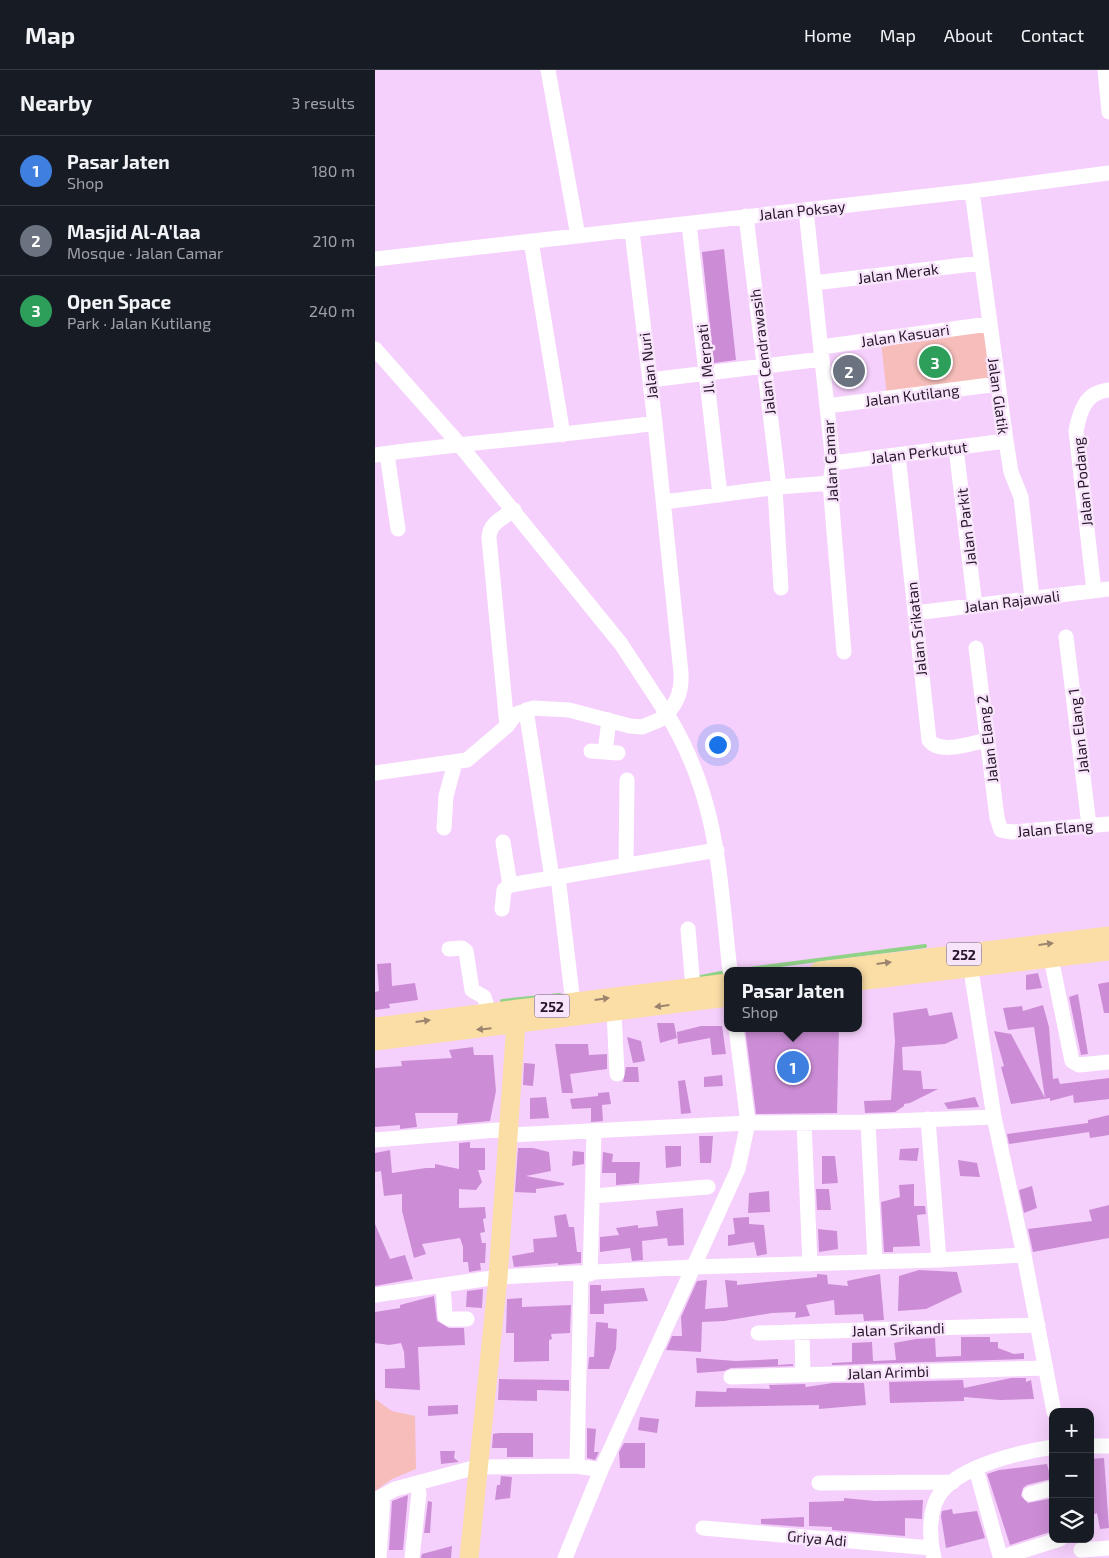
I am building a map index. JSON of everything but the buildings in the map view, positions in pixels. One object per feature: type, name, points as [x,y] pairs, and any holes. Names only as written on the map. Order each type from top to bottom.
[{"type":"main road","name":"252","points":[[862,980],[1109,936]]},
{"type":"main road","name":"252","points":[[862,968],[1051,958],[1109,951]]},
{"type":"main road","name":"252","points":[[375,1041],[517,1017],[614,1012],[693,987],[724,975]]},
{"type":"main road","name":"252","points":[[375,1027],[489,1013],[517,1017],[572,996],[693,987],[724,996]]},
{"type":"main road","points":[[469,1558],[498,1277],[517,1017]]},
{"type":"street","points":[[548,70],[578,236]]},
{"type":"street","points":[[1105,70],[1109,112]]},
{"type":"street","name":"Jalan Poksay","points":[[375,259],[632,231],[1109,174]]},
{"type":"street","name":"Jalan Glatik","points":[[972,191],[1006,441],[1011,472],[1021,497],[1032,598]]},
{"type":"street","name":"Jalan Camar","points":[[806,210],[833,463],[830,484],[844,652]]},
{"type":"street","name":"Jalan Cendrawasih","points":[[746,216],[777,488],[781,588]]},
{"type":"street","name":"Jl. Merpati","points":[[689,224],[720,495]]},
{"type":"street","name":"Jalan Nuri","points":[[632,231],[664,502],[682,685],[679,696],[667,714]]},
{"type":"street","points":[[531,241],[563,436]]},
{"type":"street","name":"Jalan Merak","points":[[814,283],[981,263]]},
{"type":"street","name":"Jalan Kasuari","points":[[650,380],[764,366],[821,353],[989,324]]},
{"type":"street","points":[[375,349],[514,510],[621,644],[667,714],[698,777],[715,834],[728,967]]},
{"type":"street","name":"Jalan Kutilang","points":[[827,406],[998,384]]},
{"type":"street","name":"Jalan Podang","points":[[1102,590],[1076,431],[1078,418],[1087,399],[1094,393],[1109,390]]},
{"type":"street","points":[[398,529],[381,455],[459,444],[563,436],[655,423]]},
{"type":"street","name":"Jalan Perkutut","points":[[833,463],[1006,441]]},
{"type":"street","name":"Jalan Parkit","points":[[956,448],[975,606]]},
{"type":"street","name":"Jalan Srikatan","points":[[898,455],[930,742],[942,748],[987,740]]},
{"type":"street","points":[[664,502],[777,488],[830,484]]},
{"type":"street","points":[[507,726],[489,530],[493,524],[514,510]]},
{"type":"street","name":"Jalan Rajawali","points":[[915,613],[1102,590]]},
{"type":"street","name":"Jalan Elang 1","points":[[1066,637],[1089,825]]},
{"type":"street","name":"Jalan Elang 2","points":[[976,648],[997,818],[1001,830]]},
{"type":"street","points":[[375,773],[455,763],[474,756],[507,726],[516,714],[526,710],[542,707],[569,710],[642,727],[659,720],[667,714]]},
{"type":"street","points":[[526,710],[555,877],[572,996]]},
{"type":"street","points":[[605,752],[609,720]]},
{"type":"street","points":[[444,828],[446,796],[455,763]]},
{"type":"street","points":[[626,864],[627,780]]},
{"type":"street","name":"Jalan Elang","points":[[1001,830],[1013,832],[1109,824]]},
{"type":"street","points":[[503,842],[510,886]]},
{"type":"street","points":[[502,909],[504,890],[510,886],[626,864],[717,850]]},
{"type":"street","points":[[688,929],[693,987]]},
{"type":"street","points":[[449,949],[462,948],[465,951],[473,992],[484,997],[489,1013]]},
{"type":"street","points":[[1051,958],[1072,1061],[1081,1066],[1109,1062]]},
{"type":"street","points":[[969,961],[994,1118],[1024,1255],[1053,1408]]},
{"type":"street","points":[[614,1012],[617,1074]]},
{"type":"street","points":[[565,1558],[601,1470],[734,1179],[743,1152],[748,1123],[737,1032]]},
{"type":"street","points":[[375,1140],[510,1132],[594,1132],[748,1123],[994,1118]]},
{"type":"street","points":[[928,1119],[939,1260]]},
{"type":"street","points":[[868,1122],[875,1262]]},
{"type":"street","points":[[804,1123],[810,1264]]},
{"type":"street","points":[[577,1466],[586,1274],[593,1196],[594,1132]]},
{"type":"street","points":[[593,1196],[708,1188]]},
{"type":"street","points":[[375,1295],[498,1277],[586,1274],[693,1267],[939,1260],[1024,1255]]},
{"type":"street","points":[[443,1285],[445,1316],[450,1319],[467,1318]]},
{"type":"street","name":"Jalan Srikandi","points":[[758,1333],[1038,1325]]},
{"type":"street","points":[[803,1332],[803,1374]]},
{"type":"street","name":"Jalan Arimbi","points":[[731,1377],[1045,1368]]},
{"type":"street","points":[[1094,1446],[1109,1446]]},
{"type":"street","points":[[933,1553],[934,1507],[942,1491],[976,1468],[1002,1459],[1049,1448]]},
{"type":"street","points":[[379,1558],[379,1498],[395,1489],[477,1467],[577,1466],[601,1470]]},
{"type":"street","points":[[976,1468],[1001,1556],[1049,1542]]},
{"type":"street","points":[[819,1483],[953,1482]]},
{"type":"street","points":[[1030,1494],[1049,1489]]},
{"type":"street","points":[[412,1558],[419,1493]]},
{"type":"street","name":"Griya Adi","points":[[703,1528],[933,1553]]},
{"type":"street","points":[[1081,1549],[1109,1548]]},
{"type":"shaded area","points":[[984,329],[990,383],[887,396],[881,342]]},
{"type":"shaded area","points":[[375,1399],[392,1411],[415,1416],[416,1469],[392,1479],[375,1491]]},
{"type":"waterway","points":[[765,967],[925,946]]},
{"type":"waterway","points":[[696,978],[724,972]]},
{"type":"waterway","points":[[502,1001],[560,995]]},
{"type":"place","name":"Open Space","points":[[935,362]]},
{"type":"place","name":"Masjid Al-A'laa","points":[[849,371]]},
{"type":"place","name":"Pasar Jaten","points":[[793,1067]]}]
